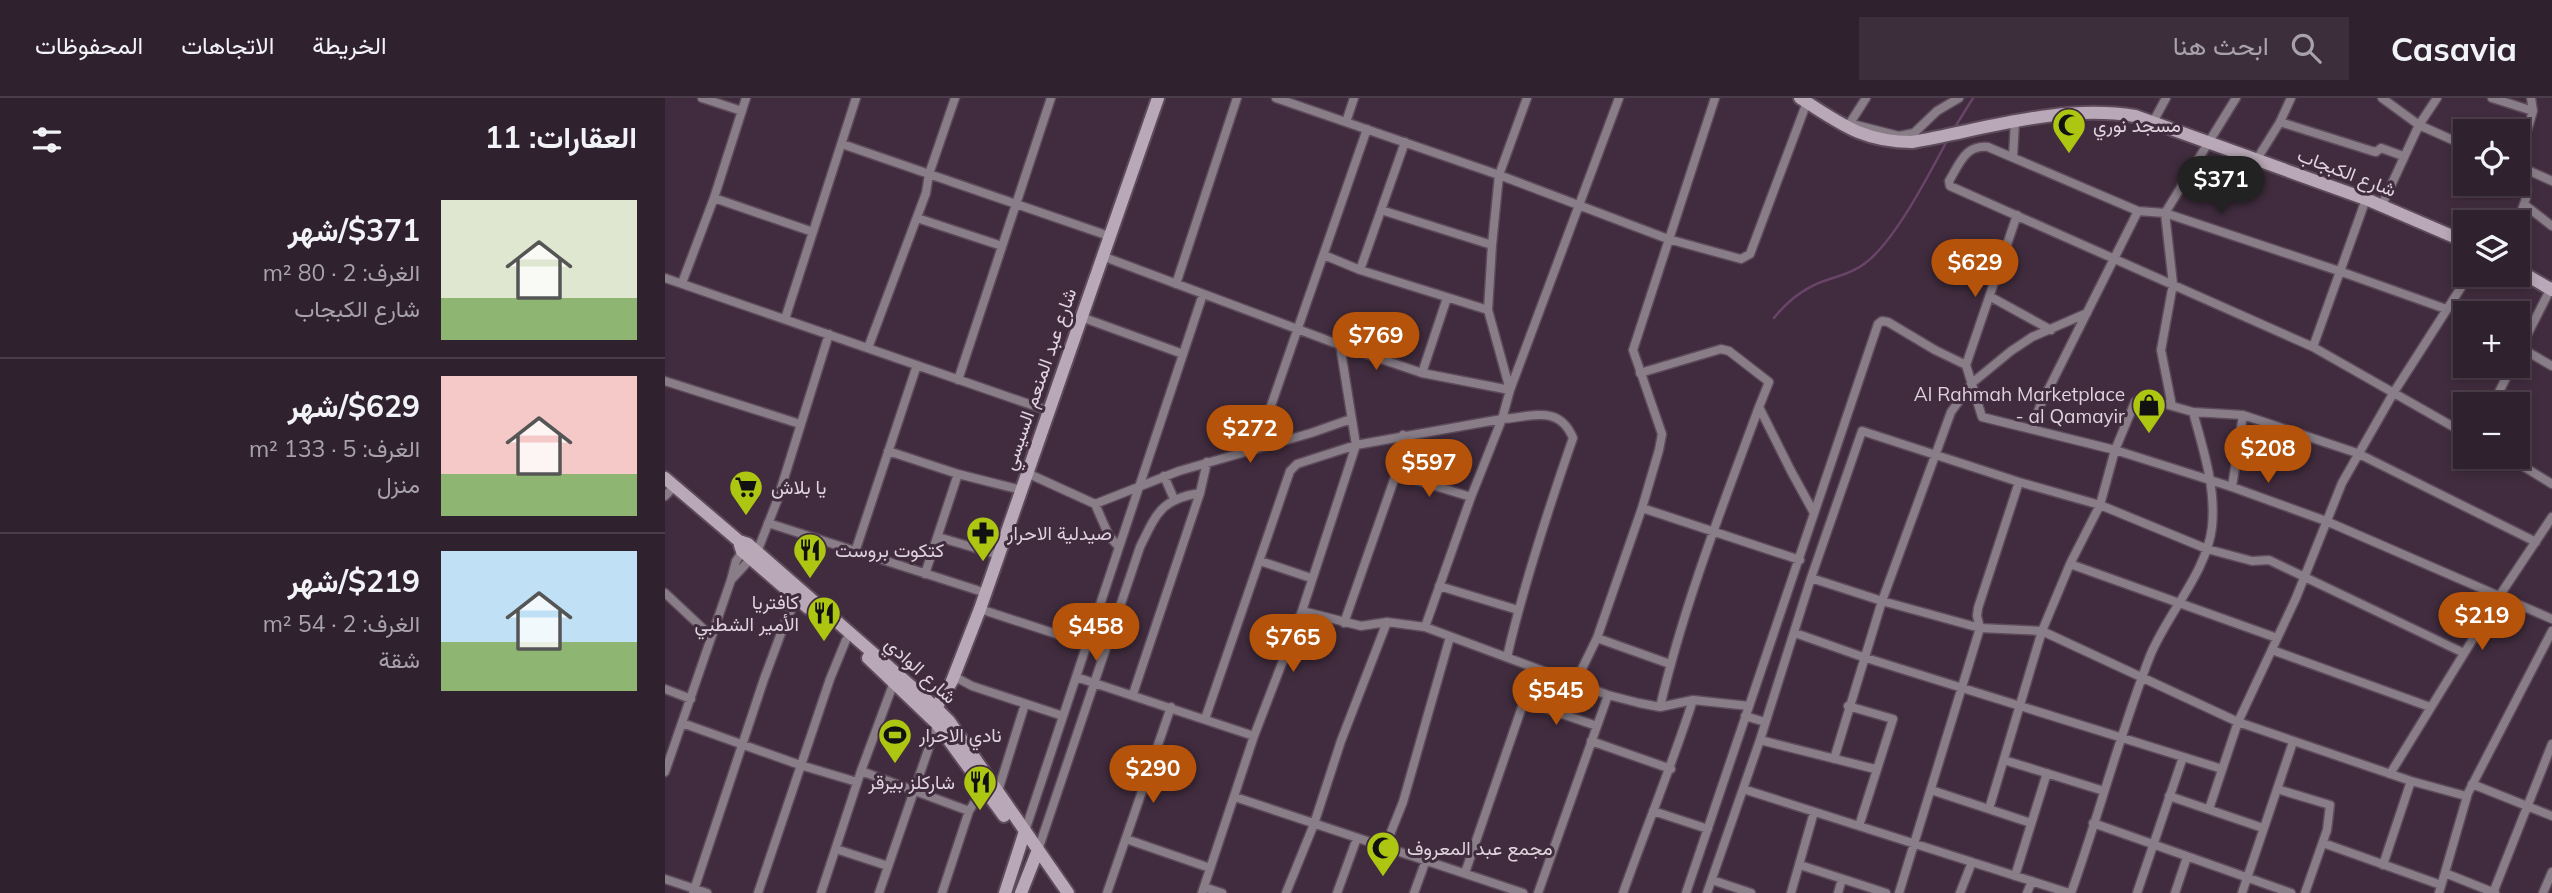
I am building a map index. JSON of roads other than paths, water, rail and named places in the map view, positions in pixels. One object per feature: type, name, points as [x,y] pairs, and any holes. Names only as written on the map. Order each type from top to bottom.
[{"type":"main road","name":"شارع عبد المنعم السيسي","points":[[932,705],[947,677],[954,672],[986,593],[1158,98]]},
{"type":"main road","points":[[1803,100],[1846,125]]},
{"type":"main road","name":"شارع الكبجاب","points":[[1846,125],[1890,141],[1926,139],[2015,121],[2084,111],[2116,113],[2153,122],[2257,159],[2382,205],[2453,236]]},
{"type":"main road","points":[[2530,277],[2551,289]]},
{"type":"main road","name":"شارع الوادي","points":[[670,482],[949,722],[998,791],[1023,836]]},
{"type":"main road","name":"شارع الوادي","points":[[748,549],[798,599],[894,682],[937,724],[983,787],[1068,893]]},
{"type":"main road","points":[[1005,893],[1023,836]]},
{"type":"main road","points":[[1021,893],[1037,854]]},
{"type":"main road","name":"شارع الوادي","points":[[1037,854],[1059,893]]},
{"type":"street","points":[[702,98],[742,111]]},
{"type":"street","points":[[682,283],[746,98]]},
{"type":"street","points":[[785,319],[856,98]]},
{"type":"street","points":[[868,348],[926,193],[929,174],[955,98]]},
{"type":"street","points":[[958,380],[1051,98]]},
{"type":"street","points":[[1176,284],[1237,98]]},
{"type":"street","points":[[1276,98],[1499,175],[1668,239],[1741,259],[1746,258],[1754,242],[1803,100]]},
{"type":"street","points":[[1346,122],[1355,98]]},
{"type":"street","points":[[1510,390],[1488,310],[1499,175],[1527,98]]},
{"type":"street","points":[[1425,627],[1619,98]]},
{"type":"street","points":[[1575,683],[1597,638],[1642,508],[1662,434],[1633,350],[1715,98]]},
{"type":"street","points":[[1866,98],[1846,125],[1885,134],[1906,135],[1914,133],[1937,111],[1959,98]]},
{"type":"street","points":[[2153,122],[2166,98]]},
{"type":"street","points":[[2172,406],[2161,350],[2173,284],[2165,213],[2236,98]]},
{"type":"street","points":[[2257,159],[2291,98]]},
{"type":"street","points":[[2382,98],[2419,125],[2453,140]]},
{"type":"street","points":[[2382,205],[2403,156],[2437,98]]},
{"type":"street","points":[[2493,98],[2533,111]]},
{"type":"street","points":[[2530,121],[2533,99]]},
{"type":"street","points":[[2013,156],[2015,121]]},
{"type":"street","points":[[2280,122],[2376,152],[2381,148],[2403,156]]},
{"type":"street","points":[[1256,449],[1367,129]]},
{"type":"street","points":[[1360,270],[1405,142]]},
{"type":"street","points":[[842,144],[1109,236]]},
{"type":"street","points":[[2446,309],[2165,213],[2138,211],[1988,147],[1976,146],[1969,151],[1948,183],[2313,347],[2453,426]]},
{"type":"street","points":[[2530,171],[2552,181]]},
{"type":"street","points":[[2523,210],[2526,196]]},
{"type":"street","points":[[713,198],[813,232]]},
{"type":"street","points":[[2313,347],[2366,199]]},
{"type":"street","points":[[2525,205],[2552,226]]},
{"type":"street","points":[[1381,211],[1492,245]]},
{"type":"street","points":[[2032,429],[2138,211]]},
{"type":"street","points":[[2017,215],[1966,365],[1982,417],[2115,450],[2232,487],[2326,521],[2552,619]]},
{"type":"street","points":[[917,218],[1002,246]]},
{"type":"street","points":[[1324,255],[1360,270],[1488,310]]},
{"type":"street","points":[[1102,256],[1297,330],[1422,373],[1510,390]]},
{"type":"street","points":[[665,278],[1049,411]]},
{"type":"street","points":[[2209,809],[2238,722],[2357,453],[2461,287]]},
{"type":"street","points":[[2530,329],[2551,289]]},
{"type":"street","points":[[1023,836],[1203,294]]},
{"type":"street","points":[[1991,297],[2051,330]]},
{"type":"street","points":[[1422,373],[1447,298]]},
{"type":"street","points":[[1833,759],[1882,601],[1951,412],[1972,383],[2011,351],[2032,337],[2087,313]]},
{"type":"street","points":[[1081,317],[1183,354]]},
{"type":"street","points":[[1686,893],[1878,324],[1882,321],[1888,322],[1966,365]]},
{"type":"street","points":[[665,772],[732,571],[748,549],[761,538],[768,523],[829,334]]},
{"type":"street","points":[[1223,893],[1203,890],[1254,736],[1302,611],[1356,445],[1340,345]]},
{"type":"street","points":[[1640,373],[1726,349],[1769,382],[1713,533],[1670,664],[1660,706]]},
{"type":"street","points":[[2530,355],[2552,366]]},
{"type":"street","points":[[855,552],[917,365]]},
{"type":"street","points":[[665,381],[800,424]]},
{"type":"street","points":[[1989,809],[2042,631],[2070,564],[2100,505],[2115,450],[2138,398],[2193,412],[2243,415],[2357,453],[2536,542]]},
{"type":"street","points":[[1759,407],[1814,513]]},
{"type":"street","points":[[1743,789],[2070,893],[2142,679],[2161,633],[2207,549],[2212,527],[2211,480],[2193,412]]},
{"type":"street","points":[[1205,719],[1290,471],[1297,464],[1356,445],[1403,435],[1502,419],[1549,415],[1559,418],[1568,426],[1573,438],[1549,506],[1507,657]]},
{"type":"street","points":[[2232,487],[2243,415]]},
{"type":"street","points":[[1095,504],[1207,461],[1256,449],[1350,419]]},
{"type":"street","points":[[1707,893],[1761,740],[1811,578],[1862,431],[2100,505],[2207,549],[2252,561],[2269,560],[2464,653]]},
{"type":"street","points":[[1344,623],[1396,474],[1403,435]]},
{"type":"street","points":[[888,451],[958,474],[1021,490]]},
{"type":"street","points":[[1133,694],[1200,493],[1207,461]]},
{"type":"street","points":[[2528,469],[2552,484]]},
{"type":"street","points":[[1027,473],[1095,504],[1109,536],[1119,547]]},
{"type":"street","points":[[925,574],[958,474]]},
{"type":"street","points":[[1396,474],[1471,497]]},
{"type":"street","points":[[1164,476],[1174,499]]},
{"type":"street","points":[[665,496],[670,482]]},
{"type":"street","points":[[1899,893],[1980,628],[1978,608],[2019,482]]},
{"type":"street","points":[[1037,854],[1140,547],[1159,511],[1180,496],[1200,493]]},
{"type":"street","points":[[1642,508],[1800,560]]},
{"type":"street","points":[[2391,774],[2500,595],[2552,517]]},
{"type":"street","points":[[768,523],[986,593]]},
{"type":"street","points":[[938,537],[999,555]]},
{"type":"street","points":[[1260,561],[1311,578]]},
{"type":"street","points":[[2070,564],[2277,638]]},
{"type":"street","points":[[1811,578],[1980,628],[2042,631],[2238,722],[2411,781],[2466,796]]},
{"type":"street","points":[[1439,586],[1518,610]]},
{"type":"street","points":[[665,593],[711,636]]},
{"type":"street","points":[[694,891],[781,632],[798,599]]},
{"type":"street","points":[[1100,605],[1117,611]]},
{"type":"street","points":[[980,609],[1087,644]]},
{"type":"street","points":[[1302,611],[1361,626],[1387,622],[1425,627],[1608,695],[1660,706],[1693,699],[1749,706]]},
{"type":"street","points":[[1286,893],[1314,824],[1341,741],[1387,622]]},
{"type":"street","points":[[2323,843],[2440,889],[2466,796],[2552,631]]},
{"type":"street","points":[[1795,633],[1863,657],[2222,769]]},
{"type":"street","points":[[1385,847],[1403,802],[1450,637]]},
{"type":"street","points":[[1597,638],[1670,664]]},
{"type":"street","points":[[758,893],[800,765],[846,640]]},
{"type":"street","points":[[2272,650],[2430,707]]},
{"type":"street","points":[[1465,873],[1524,701],[1532,668]]},
{"type":"street","points":[[954,672],[957,678],[972,686],[1063,716]]},
{"type":"street","points":[[1076,677],[1254,736]]},
{"type":"street","points":[[821,893],[857,782],[894,682]]},
{"type":"street","points":[[665,690],[691,699]]},
{"type":"street","points":[[1538,893],[1608,695]]},
{"type":"street","points":[[1623,893],[1671,769],[1693,699]]},
{"type":"street","points":[[1524,701],[1597,726]]},
{"type":"street","points":[[998,791],[1025,704]]},
{"type":"street","points":[[1848,706],[1893,719],[1859,826]]},
{"type":"street","points":[[1107,893],[1171,707]]},
{"type":"street","points":[[1745,716],[1765,722]]},
{"type":"street","points":[[682,723],[800,765],[857,782]]},
{"type":"street","points":[[879,893],[937,724]]},
{"type":"street","points":[[1761,740],[1875,769]]},
{"type":"street","points":[[1591,741],[1671,769]]},
{"type":"street","points":[[2242,893],[2293,742]]},
{"type":"street","points":[[2445,873],[2494,893],[2552,744]]},
{"type":"street","points":[[2137,893],[2183,757]]},
{"type":"street","points":[[2004,760],[2105,791]]},
{"type":"street","points":[[861,771],[969,811]]},
{"type":"street","points":[[2015,876],[2047,773]]},
{"type":"street","points":[[2383,865],[2411,781]]},
{"type":"street","points":[[2472,784],[2552,816]]},
{"type":"street","points":[[942,893],[969,811],[983,787]]},
{"type":"street","points":[[2277,789],[2330,805],[2323,843],[2305,893]]},
{"type":"street","points":[[1931,790],[2031,823]]},
{"type":"street","points":[[2169,796],[2263,828]]},
{"type":"street","points":[[1235,797],[1465,873],[1510,891],[1523,893]]},
{"type":"street","points":[[1653,811],[1708,829]]},
{"type":"street","points":[[1791,893],[1814,812]]},
{"type":"street","points":[[2093,823],[2291,893]]},
{"type":"street","points":[[1338,893],[1357,838]]},
{"type":"street","points":[[1126,839],[1210,868]]},
{"type":"street","points":[[836,849],[888,866]]},
{"type":"street","points":[[2175,893],[2187,857]]},
{"type":"street","points":[[1414,893],[1426,860]]},
{"type":"street","points":[[1960,893],[1972,862]]},
{"type":"street","points":[[1800,865],[1886,893]]},
{"type":"street","points":[[2546,892],[2552,872]]},
{"type":"street","points":[[665,879],[694,891],[707,893]]},
{"type":"street","points":[[1838,893],[1842,879]]},
{"type":"street","points":[[1712,880],[1751,893]]},
{"type":"street","points":[[2027,893],[2032,881]]},
{"type":"waterway","points":[[1955,127],[1973,98]]},
{"type":"waterway","points":[[1774,318],[1806,289],[1856,269],[1876,254],[1911,206],[1948,139]]},
{"type":"place","name":"مسجد نوري","points":[[2069,155]]},
{"type":"place","name":"Al Rahmah Marketplace - al Qamayir","points":[[2149,435]]},
{"type":"place","name":"يا بلاش","points":[[746,517]]},
{"type":"place","name":"صيدلية الاحرار","points":[[983,563]]},
{"type":"place","name":"كتكوت بروست","points":[[810,580]]},
{"type":"place","name":"كافتريا الأمير الشطبي","points":[[824,643]]},
{"type":"place","name":"نادي الاحرار","points":[[895,765]]},
{"type":"place","name":"شاركلز بيرقر","points":[[980,812]]},
{"type":"place","name":"مجمع عبد المعروف","points":[[1383,878]]}]
